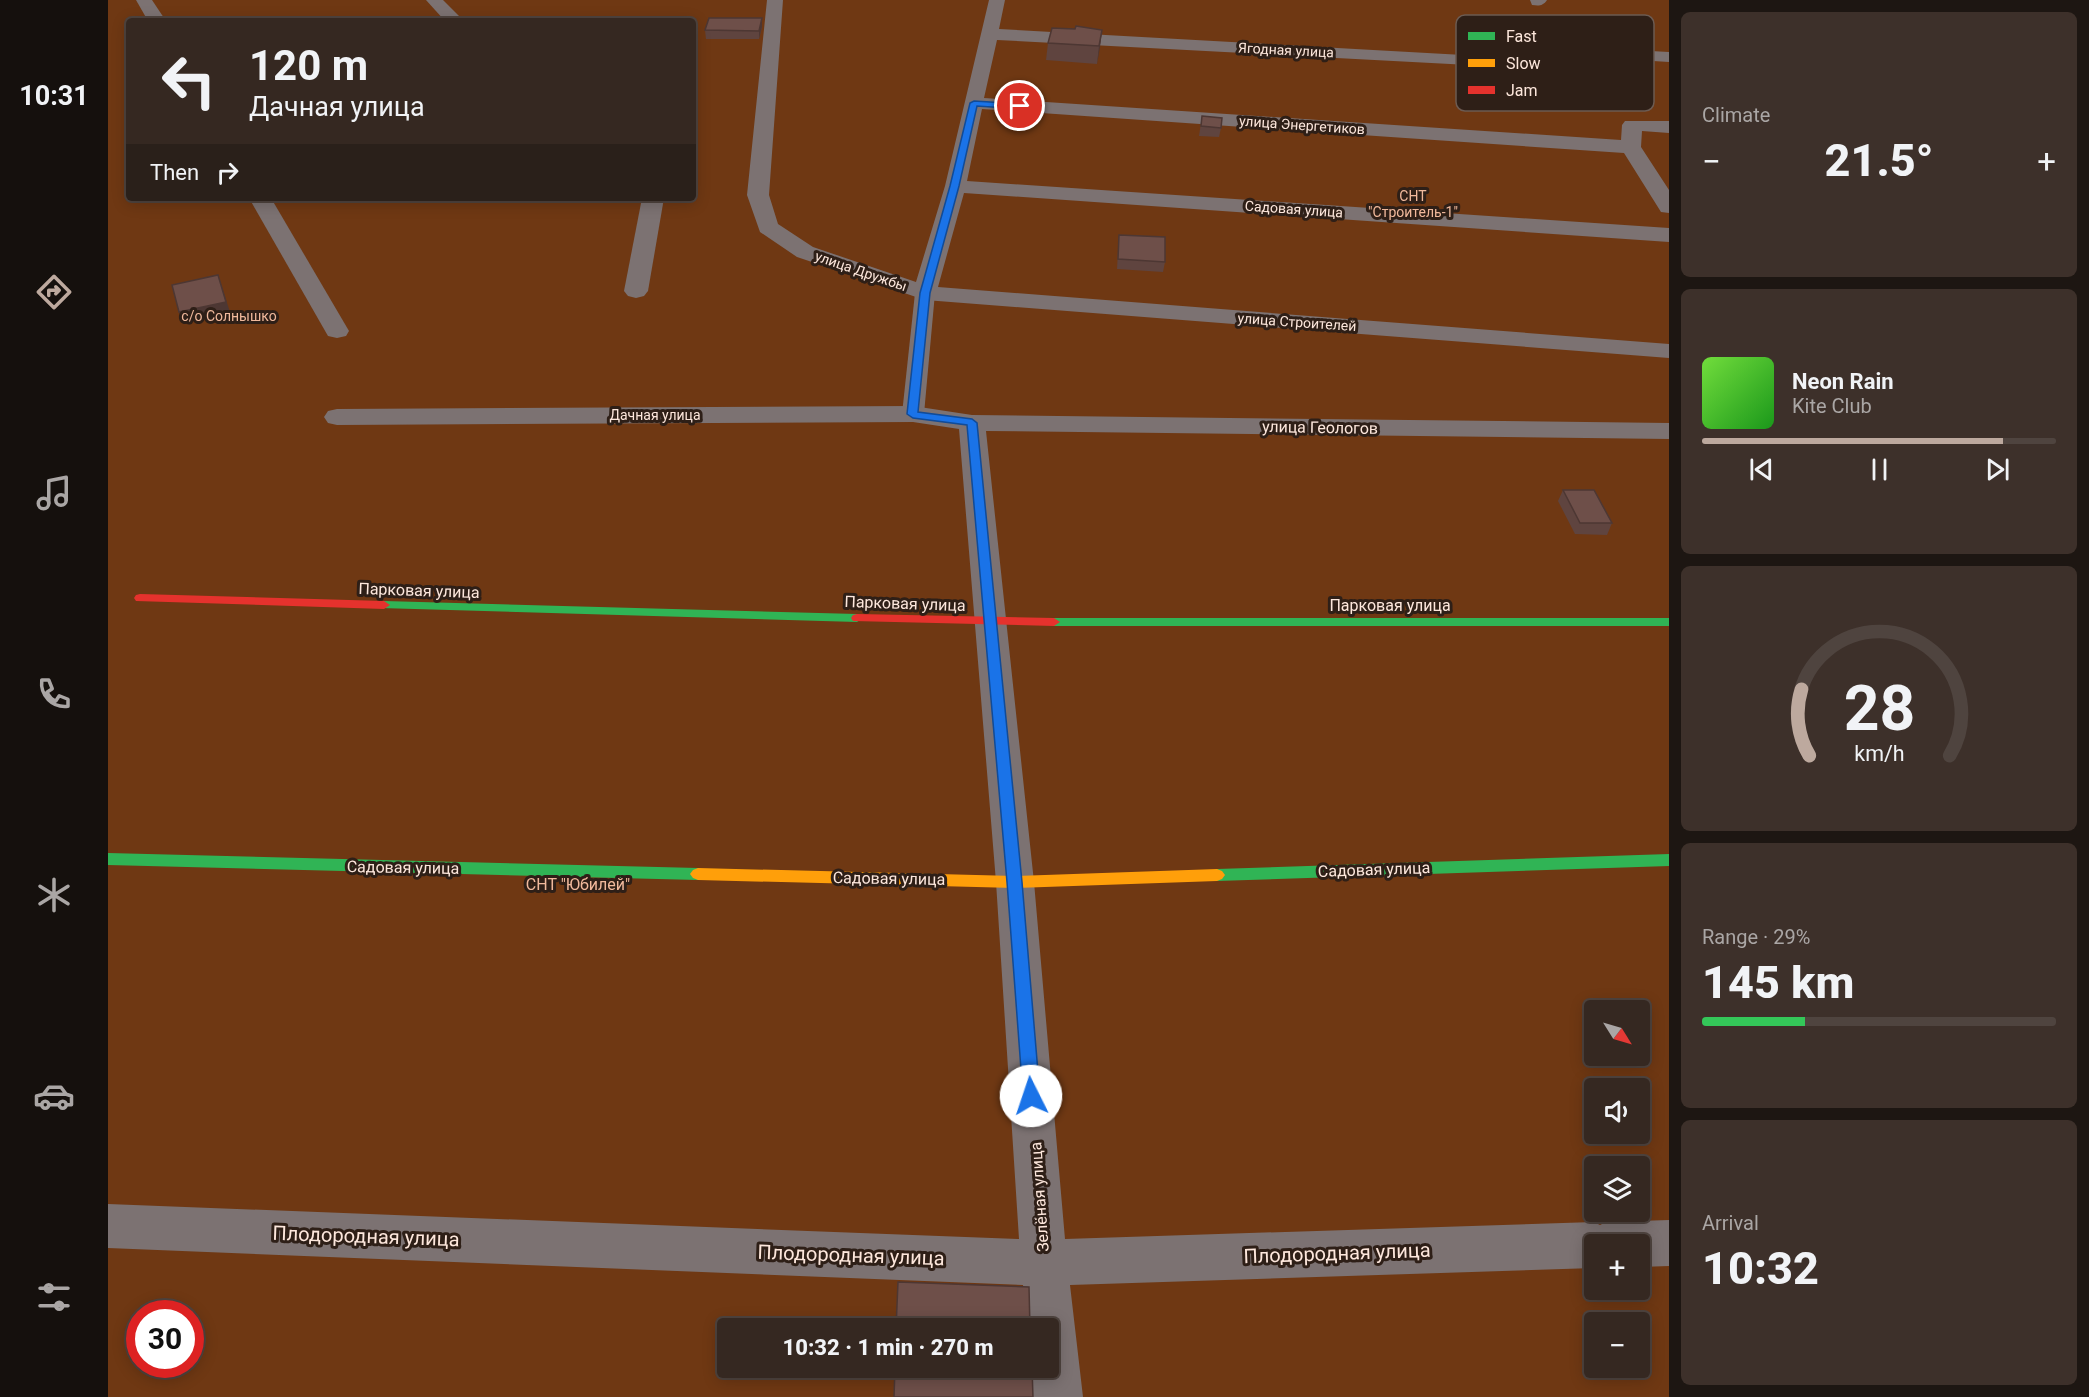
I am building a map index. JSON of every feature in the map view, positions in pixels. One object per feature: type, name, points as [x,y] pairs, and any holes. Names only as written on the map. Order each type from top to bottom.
[{"type":"street","points":[[144,0],[154,18]]},
{"type":"street","points":[[434,0],[452,18]]},
{"type":"street","name":"улица Дружбы","points":[[775,0],[758,195],[768,227],[806,252],[925,293],[955,186],[997,0]]},
{"type":"street","name":"Ягодная улица","points":[[989,34],[1456,54]]},
{"type":"street","name":"Ягодная улица","points":[[1654,58],[1669,57]]},
{"type":"street","name":"улица Энергетиков","points":[[974,103],[1631,147]]},
{"type":"street","points":[[1669,127],[1632,125],[1631,147],[1669,207]]},
{"type":"street","name":"Садовая улица","points":[[955,186],[1669,235]]},
{"type":"street","points":[[262,201],[337,331]]},
{"type":"street","points":[[636,291],[652,201]]},
{"type":"street","name":"улица Строителей","points":[[925,293],[1669,351]]},
{"type":"street","name":"Дачная улица","points":[[337,417],[913,414],[972,423]]},
{"type":"street","name":"улица Геологов","points":[[972,423],[1669,431]]},
{"type":"street","name":"Зелёная улица","points":[[972,423],[1015,882],[1044,1263],[1058,1397]]},
{"type":"street","name":"Парковая улица","points":[[140,598],[991,622],[1669,622]]},
{"type":"street","name":"Садовая улица","points":[[108,859],[1015,882],[1669,860]]},
{"type":"street","name":"Плодородная улица","points":[[108,1226],[1044,1263],[1584,1245]]},
{"type":"street","points":[[1650,1244],[1669,1243]]},
{"type":"lane","points":[[1525,0],[1538,0]]},
{"type":"lane","points":[[913,414],[925,293]]},
{"type":"green space","name":"СНТ \"Юбилей\"","points":[[108,0],[1669,0],[1669,1397],[108,1397]]},
{"type":"building","points":[[709,18],[762,18],[759,31],[705,30]]},
{"type":"building","points":[[1076,26],[1102,30],[1099,46],[1048,43],[1052,28],[1075,29]]},
{"type":"building","points":[[1202,116],[1222,118],[1221,128],[1201,126]]},
{"type":"building","points":[[1119,235],[1165,237],[1165,262],[1118,259]]},
{"type":"building","points":[[218,275],[226,302],[179,312],[172,285]]},
{"type":"building","points":[[1563,490],[1594,490],[1612,523],[1580,523]]},
{"type":"building","points":[[898,1282],[1029,1287],[1030,1318],[896,1318]]},
{"type":"building","points":[[895,1378],[1032,1378],[1033,1397],[894,1397]]},
{"type":"traffic: fast","points":[[384,605],[857,618]]},
{"type":"traffic: fast","points":[[1054,622],[1669,622]]},
{"type":"traffic: fast","points":[[108,859],[698,874]]},
{"type":"traffic: fast","points":[[1217,875],[1669,860]]},
{"type":"traffic: slow","points":[[698,874],[1015,882],[1217,875]]},
{"type":"traffic: jam","points":[[140,598],[384,605]]},
{"type":"traffic: jam","points":[[857,618],[1054,622]]},
{"type":"route","points":[[1020,106],[974,103],[955,186],[925,293],[913,414],[972,423],[1015,882],[1031,1096]]},
{"type":"park label","name":"СНТ \"Строитель-1\"","points":[[1413,204]]},
{"type":"park label","name":"с/о Солнышко","points":[[229,316]]}]
